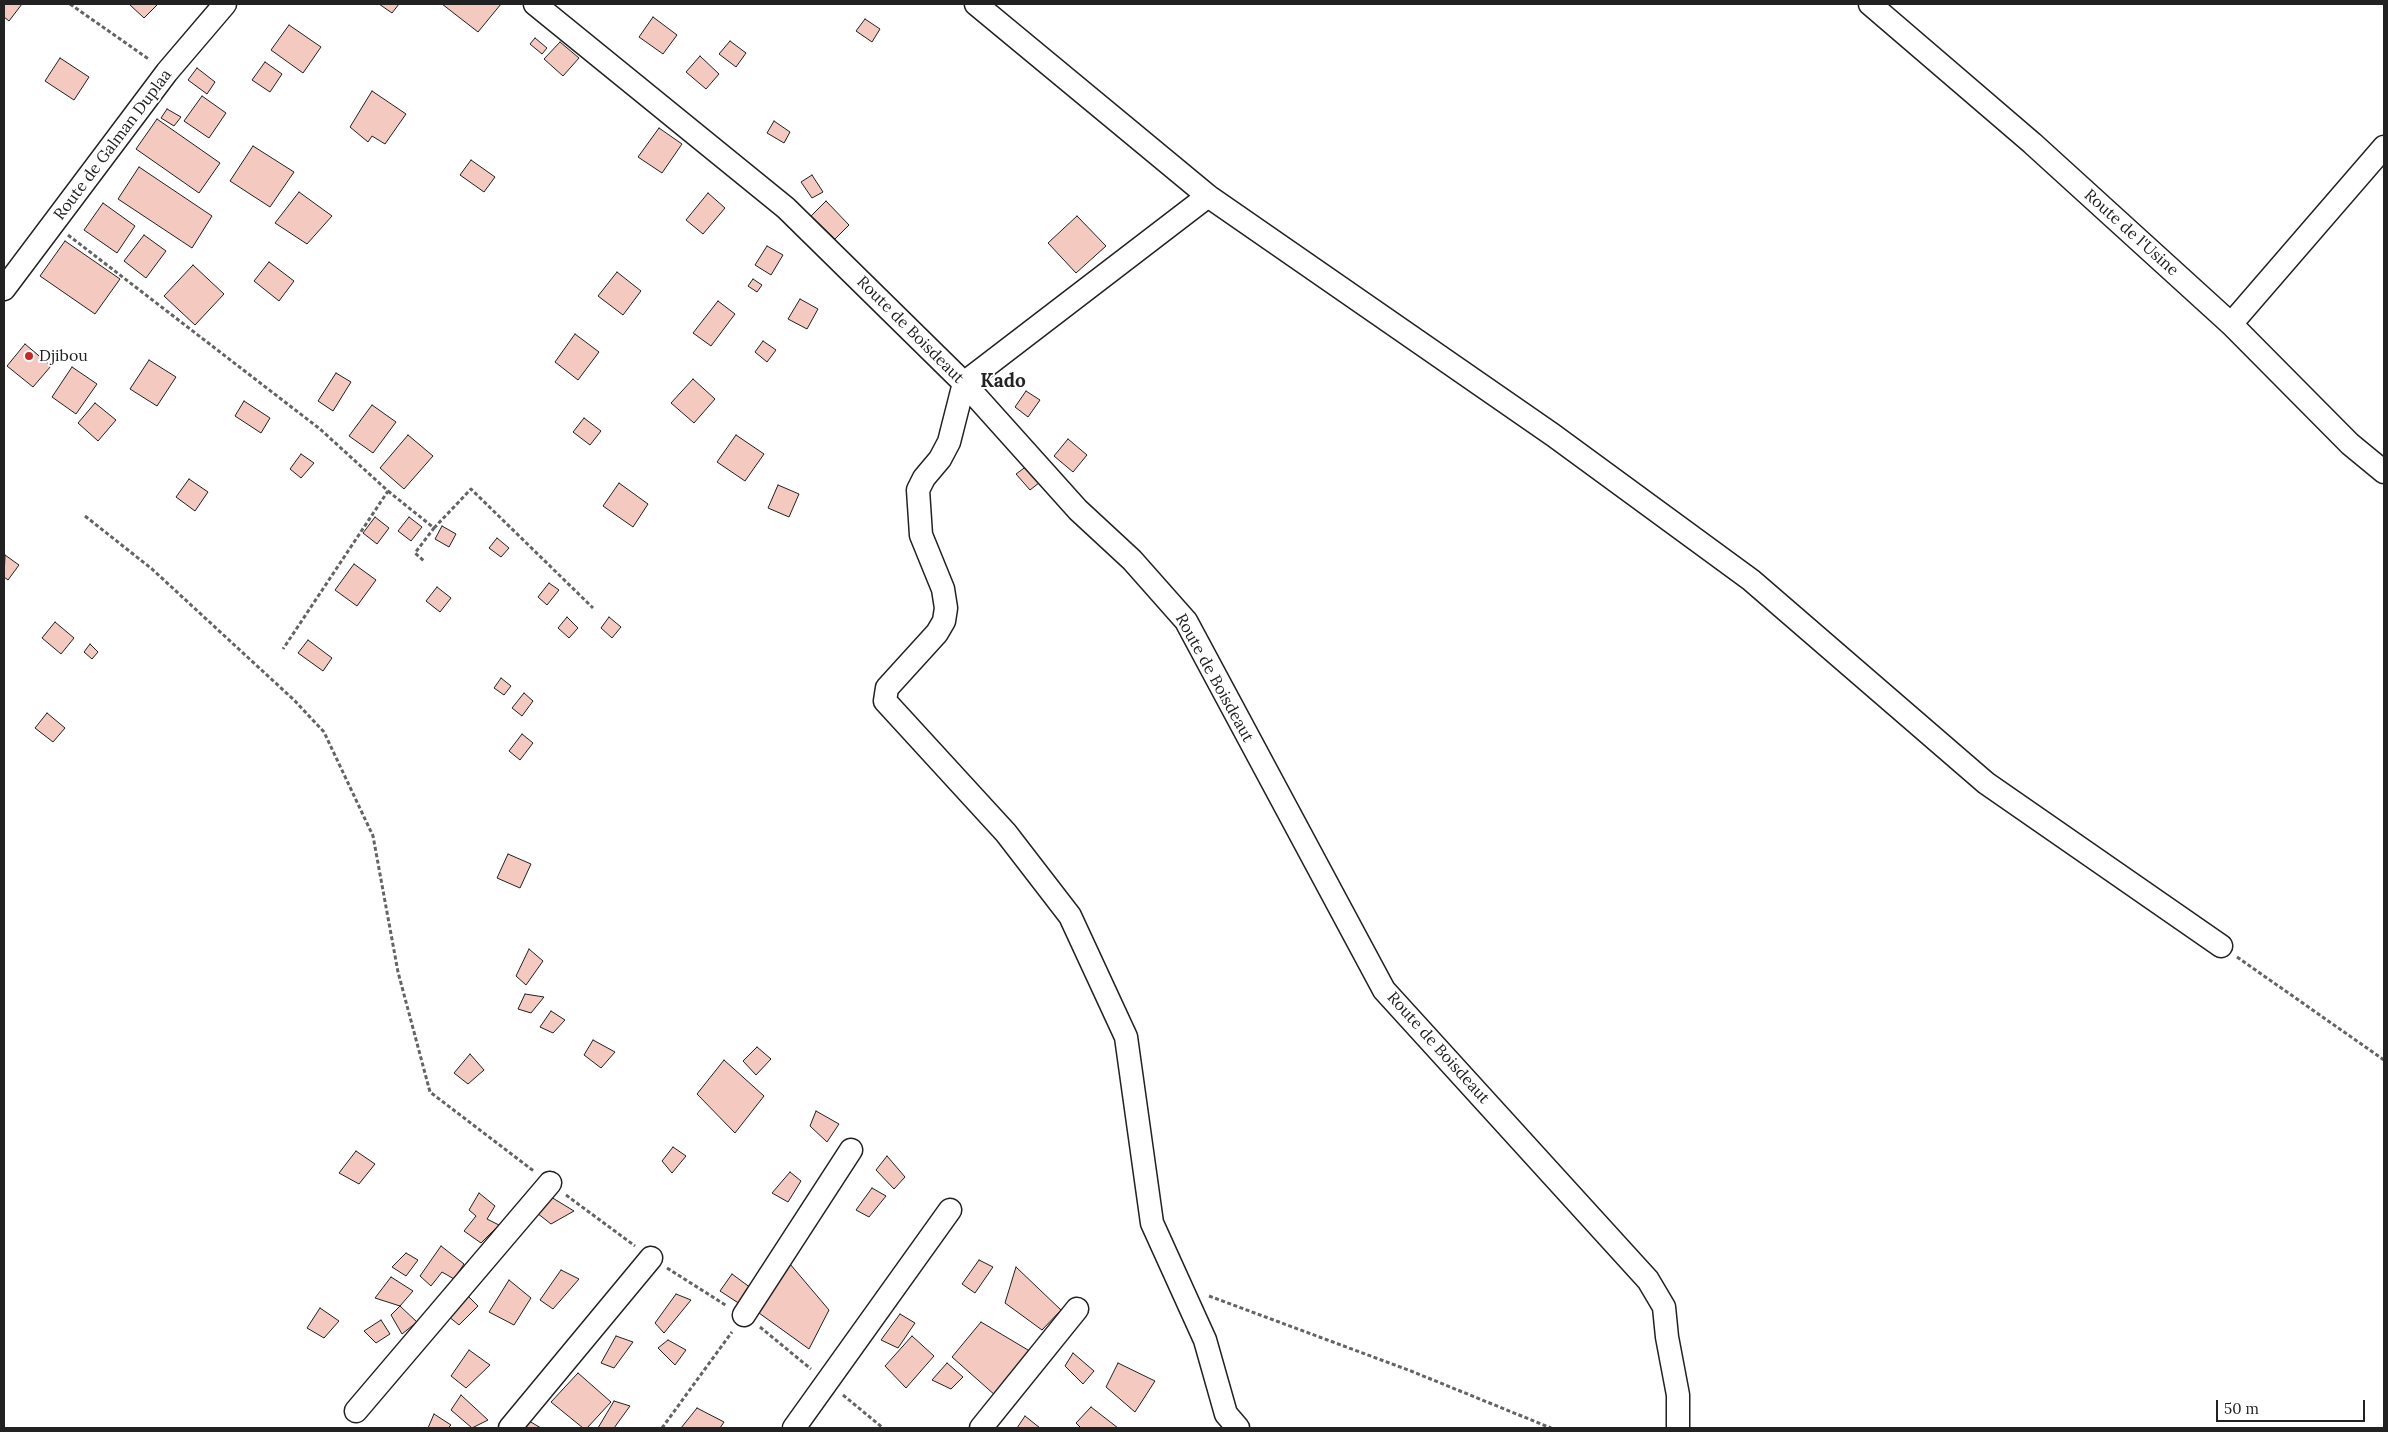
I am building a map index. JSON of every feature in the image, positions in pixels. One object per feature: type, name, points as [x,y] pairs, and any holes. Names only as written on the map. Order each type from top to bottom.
[{"type":"street","name":"Route de Galman Duplaa","points":[[4,290],[167,72],[225,4]]},
{"type":"street","name":"Route de Boisdeaut","points":[[535,4],[786,208],[964,383],[1078,510],[1132,560],[1186,621],[1384,990],[1648,1280],[1664,1307],[1667,1338],[1678,1395],[1678,1428]]},
{"type":"street","points":[[976,4],[1208,196],[1553,436],[1751,580],[1986,783],[2221,946]]},
{"type":"street","name":"Route de l'Usine","points":[[1870,4],[2032,143],[2231,324],[2350,444],[2384,472]]},
{"type":"street","points":[[2231,324],[2384,148]]},
{"type":"street","points":[[1208,196],[964,383],[949,442],[940,459],[924,478],[918,490],[921,535],[943,588],[946,608],[944,621],[937,633],[888,688],[885,701],[1006,833],[1070,916],[1126,1037],[1152,1223],[1206,1340],[1226,1414],[1238,1428]]},
{"type":"street","points":[[743,1315],[851,1150]]},
{"type":"street","points":[[356,1410],[550,1183]]},
{"type":"street","points":[[794,1428],[950,1210]]},
{"type":"street","points":[[510,1428],[651,1258]]},
{"type":"street","points":[[981,1428],[1077,1309]]},
{"type":"path","points":[[70,4],[167,72]]},
{"type":"path","points":[[54,224],[320,429],[388,491],[434,528]]},
{"type":"path","points":[[424,561],[415,553],[434,528],[471,489],[593,608]]},
{"type":"path","points":[[283,650],[388,491]]},
{"type":"path","points":[[85,516],[152,569],[294,700],[324,732],[373,836],[398,972],[430,1092],[651,1258],[743,1315],[815,1372]]},
{"type":"path","points":[[2221,946],[2384,1060]]},
{"type":"path","points":[[1181,1287],[1258,1313],[1384,1361],[1551,1428]]},
{"type":"path","points":[[662,1428],[743,1315]]},
{"type":"path","points":[[837,1391],[883,1428]]},
{"type":"building","points":[[4,4],[22,4],[9,21],[4,17]]},
{"type":"building","points":[[129,4],[158,4],[144,18]]},
{"type":"building","points":[[379,4],[399,4],[392,13]]},
{"type":"building","points":[[442,4],[501,4],[478,32]]},
{"type":"building","points":[[653,17],[677,35],[663,54],[639,37]]},
{"type":"building","points":[[865,19],[880,29],[872,42],[856,31]]},
{"type":"building","points":[[289,25],[321,47],[303,73],[271,50]]},
{"type":"building","points":[[535,38],[547,48],[542,54],[530,44]]},
{"type":"building","points":[[730,41],[746,53],[736,67],[719,54]]},
{"type":"building","points":[[560,42],[579,58],[563,76],[544,59]]},
{"type":"building","points":[[700,56],[719,74],[706,89],[686,72]]},
{"type":"building","points":[[60,58],[89,77],[74,100],[45,81]]},
{"type":"building","points":[[265,62],[282,74],[270,92],[252,80]]},
{"type":"building","points":[[197,68],[215,82],[207,94],[188,80]]},
{"type":"building","points":[[372,91],[406,114],[385,144],[372,136],[368,142],[350,127]]},
{"type":"building","points":[[202,96],[226,113],[209,138],[184,121]]},
{"type":"building","points":[[167,109],[181,117],[174,126],[161,118]]},
{"type":"building","points":[[157,119],[220,163],[199,193],[136,149]]},
{"type":"building","points":[[774,121],[790,132],[784,143],[767,133]]},
{"type":"building","points":[[659,128],[682,144],[662,173],[638,157]]},
{"type":"building","points":[[253,146],[294,172],[270,207],[230,181]]},
{"type":"building","points":[[471,160],[495,177],[484,192],[460,175]]},
{"type":"building","points":[[139,167],[212,216],[192,248],[118,199]]},
{"type":"building","points":[[812,175],[823,192],[812,198],[801,182]]},
{"type":"building","points":[[299,192],[332,216],[307,244],[275,223]]},
{"type":"building","points":[[708,193],[725,208],[703,234],[686,220]]},
{"type":"building","points":[[826,201],[849,225],[835,239],[811,216]]},
{"type":"building","points":[[103,203],[135,226],[117,253],[84,230]]},
{"type":"building","points":[[1077,216],[1106,246],[1076,273],[1048,243]]},
{"type":"building","points":[[144,235],[166,251],[146,278],[124,261]]},
{"type":"building","points":[[65,241],[120,279],[95,314],[40,276]]},
{"type":"building","points":[[767,246],[783,255],[771,275],[755,265]]},
{"type":"building","points":[[269,262],[294,281],[279,301],[254,281]]},
{"type":"building","points":[[193,265],[224,294],[195,325],[164,296]]},
{"type":"building","points":[[617,272],[641,291],[623,315],[598,296]]},
{"type":"building","points":[[753,279],[762,285],[757,292],[748,286]]},
{"type":"building","points":[[800,299],[818,309],[807,329],[788,319]]},
{"type":"building","points":[[718,301],[735,314],[711,346],[693,333]]},
{"type":"building","points":[[575,334],[599,352],[578,380],[555,362]]},
{"type":"building","points":[[763,341],[776,350],[767,362],[755,352]]},
{"type":"building","points":[[25,344],[51,366],[33,387],[7,366]]},
{"type":"building","points":[[149,360],[176,377],[157,406],[130,389]]},
{"type":"building","points":[[72,367],[97,384],[76,414],[52,397]]},
{"type":"building","points":[[336,373],[351,382],[333,411],[318,401]]},
{"type":"building","points":[[693,379],[715,399],[694,423],[671,403]]},
{"type":"building","points":[[1026,391],[1040,400],[1028,417],[1015,407]]},
{"type":"building","points":[[244,401],[270,418],[261,433],[235,416]]},
{"type":"building","points":[[95,403],[116,420],[98,441],[78,423]]},
{"type":"building","points":[[372,405],[396,422],[373,453],[349,436]]},
{"type":"building","points":[[584,418],[601,431],[590,445],[573,432]]},
{"type":"building","points":[[408,435],[433,456],[404,489],[380,468]]},
{"type":"building","points":[[736,435],[764,454],[745,481],[717,462]]},
{"type":"building","points":[[1068,439],[1087,455],[1073,472],[1054,456]]},
{"type":"building","points":[[301,454],[314,463],[301,478],[290,469]]},
{"type":"building","points":[[1031,463],[1044,479],[1030,490],[1016,474]]},
{"type":"building","points":[[189,479],[208,492],[195,511],[176,497]]},
{"type":"building","points":[[619,483],[648,504],[633,527],[603,506]]},
{"type":"building","points":[[778,485],[799,494],[789,517],[768,508]]},
{"type":"building","points":[[375,517],[389,528],[377,544],[363,533]]},
{"type":"building","points":[[409,517],[422,527],[411,541],[398,531]]},
{"type":"building","points":[[442,526],[456,534],[449,547],[435,539]]},
{"type":"building","points":[[497,538],[509,548],[501,557],[489,548]]},
{"type":"building","points":[[5,555],[19,565],[8,580],[4,577]]},
{"type":"building","points":[[354,564],[376,580],[357,606],[335,590]]},
{"type":"building","points":[[549,583],[559,590],[547,605],[538,597]]},
{"type":"building","points":[[437,587],[451,598],[440,612],[426,601]]},
{"type":"building","points":[[567,617],[578,628],[569,638],[558,628]]},
{"type":"building","points":[[609,617],[621,627],[612,638],[601,628]]},
{"type":"building","points":[[55,622],[74,638],[61,654],[42,638]]},
{"type":"building","points":[[308,640],[332,658],[323,671],[298,653]]},
{"type":"building","points":[[90,644],[98,652],[92,659],[84,652]]},
{"type":"building","points":[[501,678],[511,686],[504,695],[494,688]]},
{"type":"building","points":[[524,693],[533,701],[522,716],[512,708]]},
{"type":"building","points":[[47,713],[65,728],[53,742],[35,728]]},
{"type":"building","points":[[522,734],[533,743],[520,760],[509,751]]},
{"type":"building","points":[[508,854],[531,864],[520,888],[497,878]]},
{"type":"building","points":[[529,949],[543,961],[526,985],[516,976]]},
{"type":"building","points":[[525,994],[544,997],[531,1013],[518,1009]]},
{"type":"building","points":[[551,1011],[565,1020],[553,1033],[540,1027]]},
{"type":"building","points":[[593,1040],[615,1052],[601,1068],[584,1055]]},
{"type":"building","points":[[757,1047],[771,1059],[756,1075],[743,1061]]},
{"type":"building","points":[[470,1054],[484,1070],[468,1084],[454,1073]]},
{"type":"building","points":[[724,1060],[764,1096],[735,1133],[697,1094]]},
{"type":"building","points":[[816,1111],[839,1124],[827,1142],[810,1126]]},
{"type":"building","points":[[673,1147],[686,1156],[672,1173],[662,1161]]},
{"type":"building","points":[[356,1151],[375,1164],[359,1184],[339,1173]]},
{"type":"building","points":[[887,1156],[905,1177],[894,1189],[876,1170]]},
{"type":"building","points":[[790,1172],[801,1181],[788,1202],[772,1193]]},
{"type":"building","points":[[872,1188],[886,1196],[869,1217],[856,1210]]},
{"type":"building","points":[[479,1193],[495,1206],[487,1219],[499,1225],[481,1243],[464,1231],[476,1216],[469,1210]]},
{"type":"building","points":[[551,1197],[574,1211],[551,1224],[537,1213]]},
{"type":"building","points":[[441,1246],[464,1264],[454,1279],[442,1272],[431,1286],[420,1276]]},
{"type":"building","points":[[406,1253],[418,1260],[406,1276],[392,1267]]},
{"type":"building","points":[[979,1260],[993,1267],[975,1293],[962,1284]]},
{"type":"building","points":[[790,1264],[829,1310],[809,1349],[759,1313]]},
{"type":"building","points":[[1016,1267],[1061,1310],[1042,1330],[1005,1303]]},
{"type":"building","points":[[561,1270],[579,1279],[553,1309],[540,1300]]},
{"type":"building","points":[[732,1274],[755,1291],[743,1306],[720,1291]]},
{"type":"building","points":[[391,1277],[413,1291],[400,1306],[375,1298]]},
{"type":"building","points":[[509,1280],[531,1298],[514,1325],[489,1312]]},
{"type":"building","points":[[676,1294],[691,1300],[664,1333],[655,1323]]},
{"type":"building","points":[[467,1295],[478,1306],[459,1325],[448,1316]]},
{"type":"building","points":[[400,1306],[417,1322],[402,1334],[391,1315]]},
{"type":"building","points":[[320,1308],[339,1321],[324,1338],[307,1328]]},
{"type":"building","points":[[900,1314],[915,1323],[898,1348],[881,1340]]},
{"type":"building","points":[[381,1320],[390,1334],[376,1343],[364,1331]]},
{"type":"building","points":[[981,1322],[1033,1353],[996,1396],[952,1357]]},
{"type":"building","points":[[616,1336],[633,1342],[614,1368],[601,1363]]},
{"type":"building","points":[[912,1336],[934,1356],[906,1388],[885,1366]]},
{"type":"building","points":[[668,1340],[686,1350],[675,1365],[658,1348]]},
{"type":"building","points":[[469,1350],[490,1365],[466,1388],[451,1376]]},
{"type":"building","points":[[1073,1353],[1094,1371],[1083,1384],[1065,1366]]},
{"type":"building","points":[[947,1363],[963,1377],[951,1389],[932,1380]]},
{"type":"building","points":[[1118,1363],[1155,1381],[1135,1412],[1106,1387]]},
{"type":"building","points":[[578,1373],[611,1402],[587,1428],[583,1428],[551,1402]]},
{"type":"building","points":[[461,1395],[488,1420],[472,1428],[451,1410]]},
{"type":"building","points":[[614,1401],[630,1406],[614,1428],[598,1428]]},
{"type":"building","points":[[1091,1407],[1118,1428],[1081,1428],[1076,1423]]},
{"type":"building","points":[[697,1408],[724,1422],[720,1428],[681,1428]]},
{"type":"building","points":[[434,1414],[451,1425],[448,1428],[428,1428]]},
{"type":"building","points":[[1025,1416],[1040,1428],[1017,1428]]},
{"type":"building","points":[[529,1421],[541,1428],[523,1428]]},
{"type":"place","name":"Djibou","points":[[29,356]]},
{"type":"district","name":"Kado","points":[[1003,382]]}]
